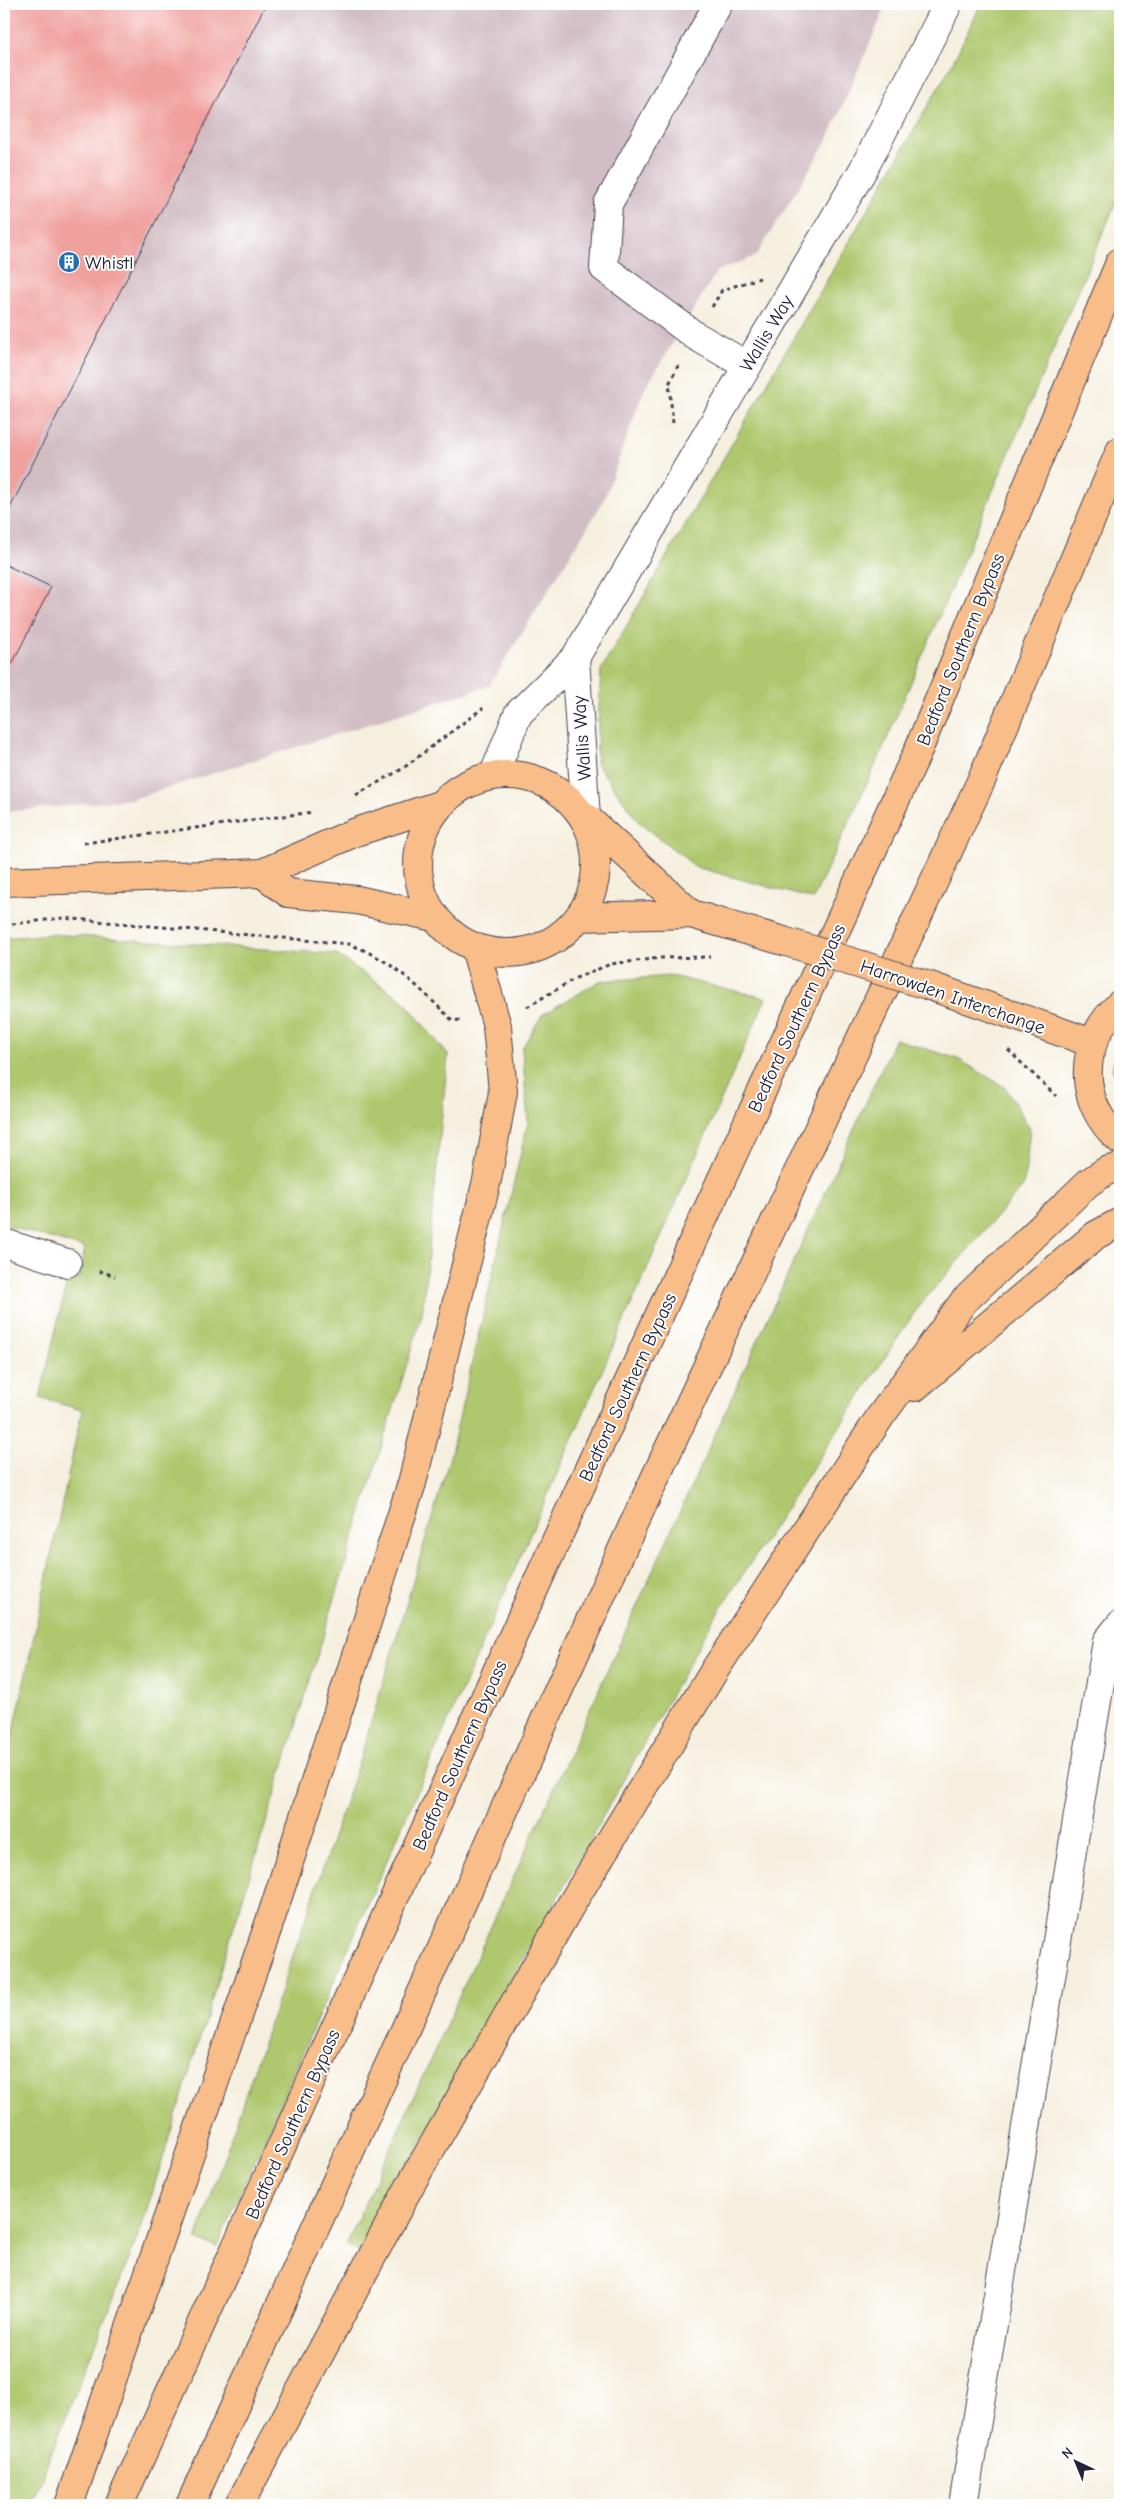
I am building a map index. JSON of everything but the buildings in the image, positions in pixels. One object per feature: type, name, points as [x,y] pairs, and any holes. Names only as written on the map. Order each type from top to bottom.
[{"type":"main road","name":"Bedford Southern Bypass","points":[[119,2505],[580,1488],[917,752],[1120,262]]},
{"type":"main road","points":[[190,2505],[634,1523],[981,782],[1120,451]]},
{"type":"main road","points":[[4,882],[262,873],[356,832],[439,805],[462,787],[494,774],[524,774],[546,783],[566,796],[586,818],[691,914]]},
{"type":"main road","points":[[439,805],[422,842],[419,864],[423,893],[434,917],[452,937],[476,951],[504,956],[533,952],[558,939],[579,917],[593,867],[595,842],[586,818]]},
{"type":"main road","points":[[262,873],[288,893],[357,900],[434,917]]},
{"type":"main road","name":"Harrowden Interchange","points":[[579,917],[691,914],[930,986],[1092,1044]]},
{"type":"main road","points":[[69,2505],[273,1912],[412,1483],[487,1180],[503,1092],[497,1026],[476,951]]},
{"type":"main road","points":[[1120,1004],[1106,1016],[1092,1044],[1087,1073],[1092,1103],[1107,1129],[1120,1140]]},
{"type":"main road","points":[[239,2505],[412,2182],[569,1908],[716,1668],[880,1417],[964,1301],[1088,1183],[1106,1171],[1120,1167]]},
{"type":"main road","points":[[880,1417],[1065,1260],[1096,1235],[1120,1222]]},
{"type":"street","points":[[718,4],[608,204],[604,268],[694,335],[746,365]]},
{"type":"street","name":"Wallis Way","points":[[494,774],[518,714],[575,658],[746,365],[863,170],[948,4]]},
{"type":"street","name":"Wallis Way","points":[[575,658],[586,818]]},
{"type":"street","points":[[4,1243],[67,1263]]},
{"type":"street","points":[[963,2505],[1107,1641],[1120,1625]]},
{"type":"path","points":[[669,384],[674,423],[669,432]]},
{"type":"path","points":[[351,797],[402,769],[489,703]]},
{"type":"path","points":[[81,844],[321,809]]},
{"type":"path","points":[[4,925],[63,918],[349,944],[375,954],[406,975],[453,1020],[468,1018]]},
{"type":"path","points":[[521,1010],[576,978],[610,964],[660,958],[715,958]]},
{"type":"path","points":[[1007,1049],[1040,1079],[1062,1103]]},
{"type":"shaded area","points":[[4,4],[887,4],[827,141],[756,256],[717,271],[644,390],[603,502],[489,686],[132,799],[4,812]]},
{"type":"green space","points":[[981,4],[1120,4],[1120,193],[880,755],[813,899],[696,867],[638,821],[596,763],[601,670],[952,64]]},
{"type":"green space","points":[[51,934],[336,954],[404,1001],[448,1055],[422,1315],[142,2226],[31,2505],[4,2505],[4,1777],[82,1410],[40,1398],[68,1277],[79,1278],[85,1248],[4,1225],[4,938]]},
{"type":"green space","points":[[671,976],[766,998],[217,2247],[196,2240],[361,1756],[450,1457],[528,1122],[522,1048],[542,1015],[600,981]]},
{"type":"green space","points":[[895,1039],[958,1059],[1006,1088],[1030,1129],[1024,1185],[918,1307],[713,1620],[359,2252],[346,2245]]},
{"type":"green space","points":[[1120,1040],[1120,1096],[1112,1068]]},
{"type":"place","name":"Whistl","points":[[69,262]]}]
